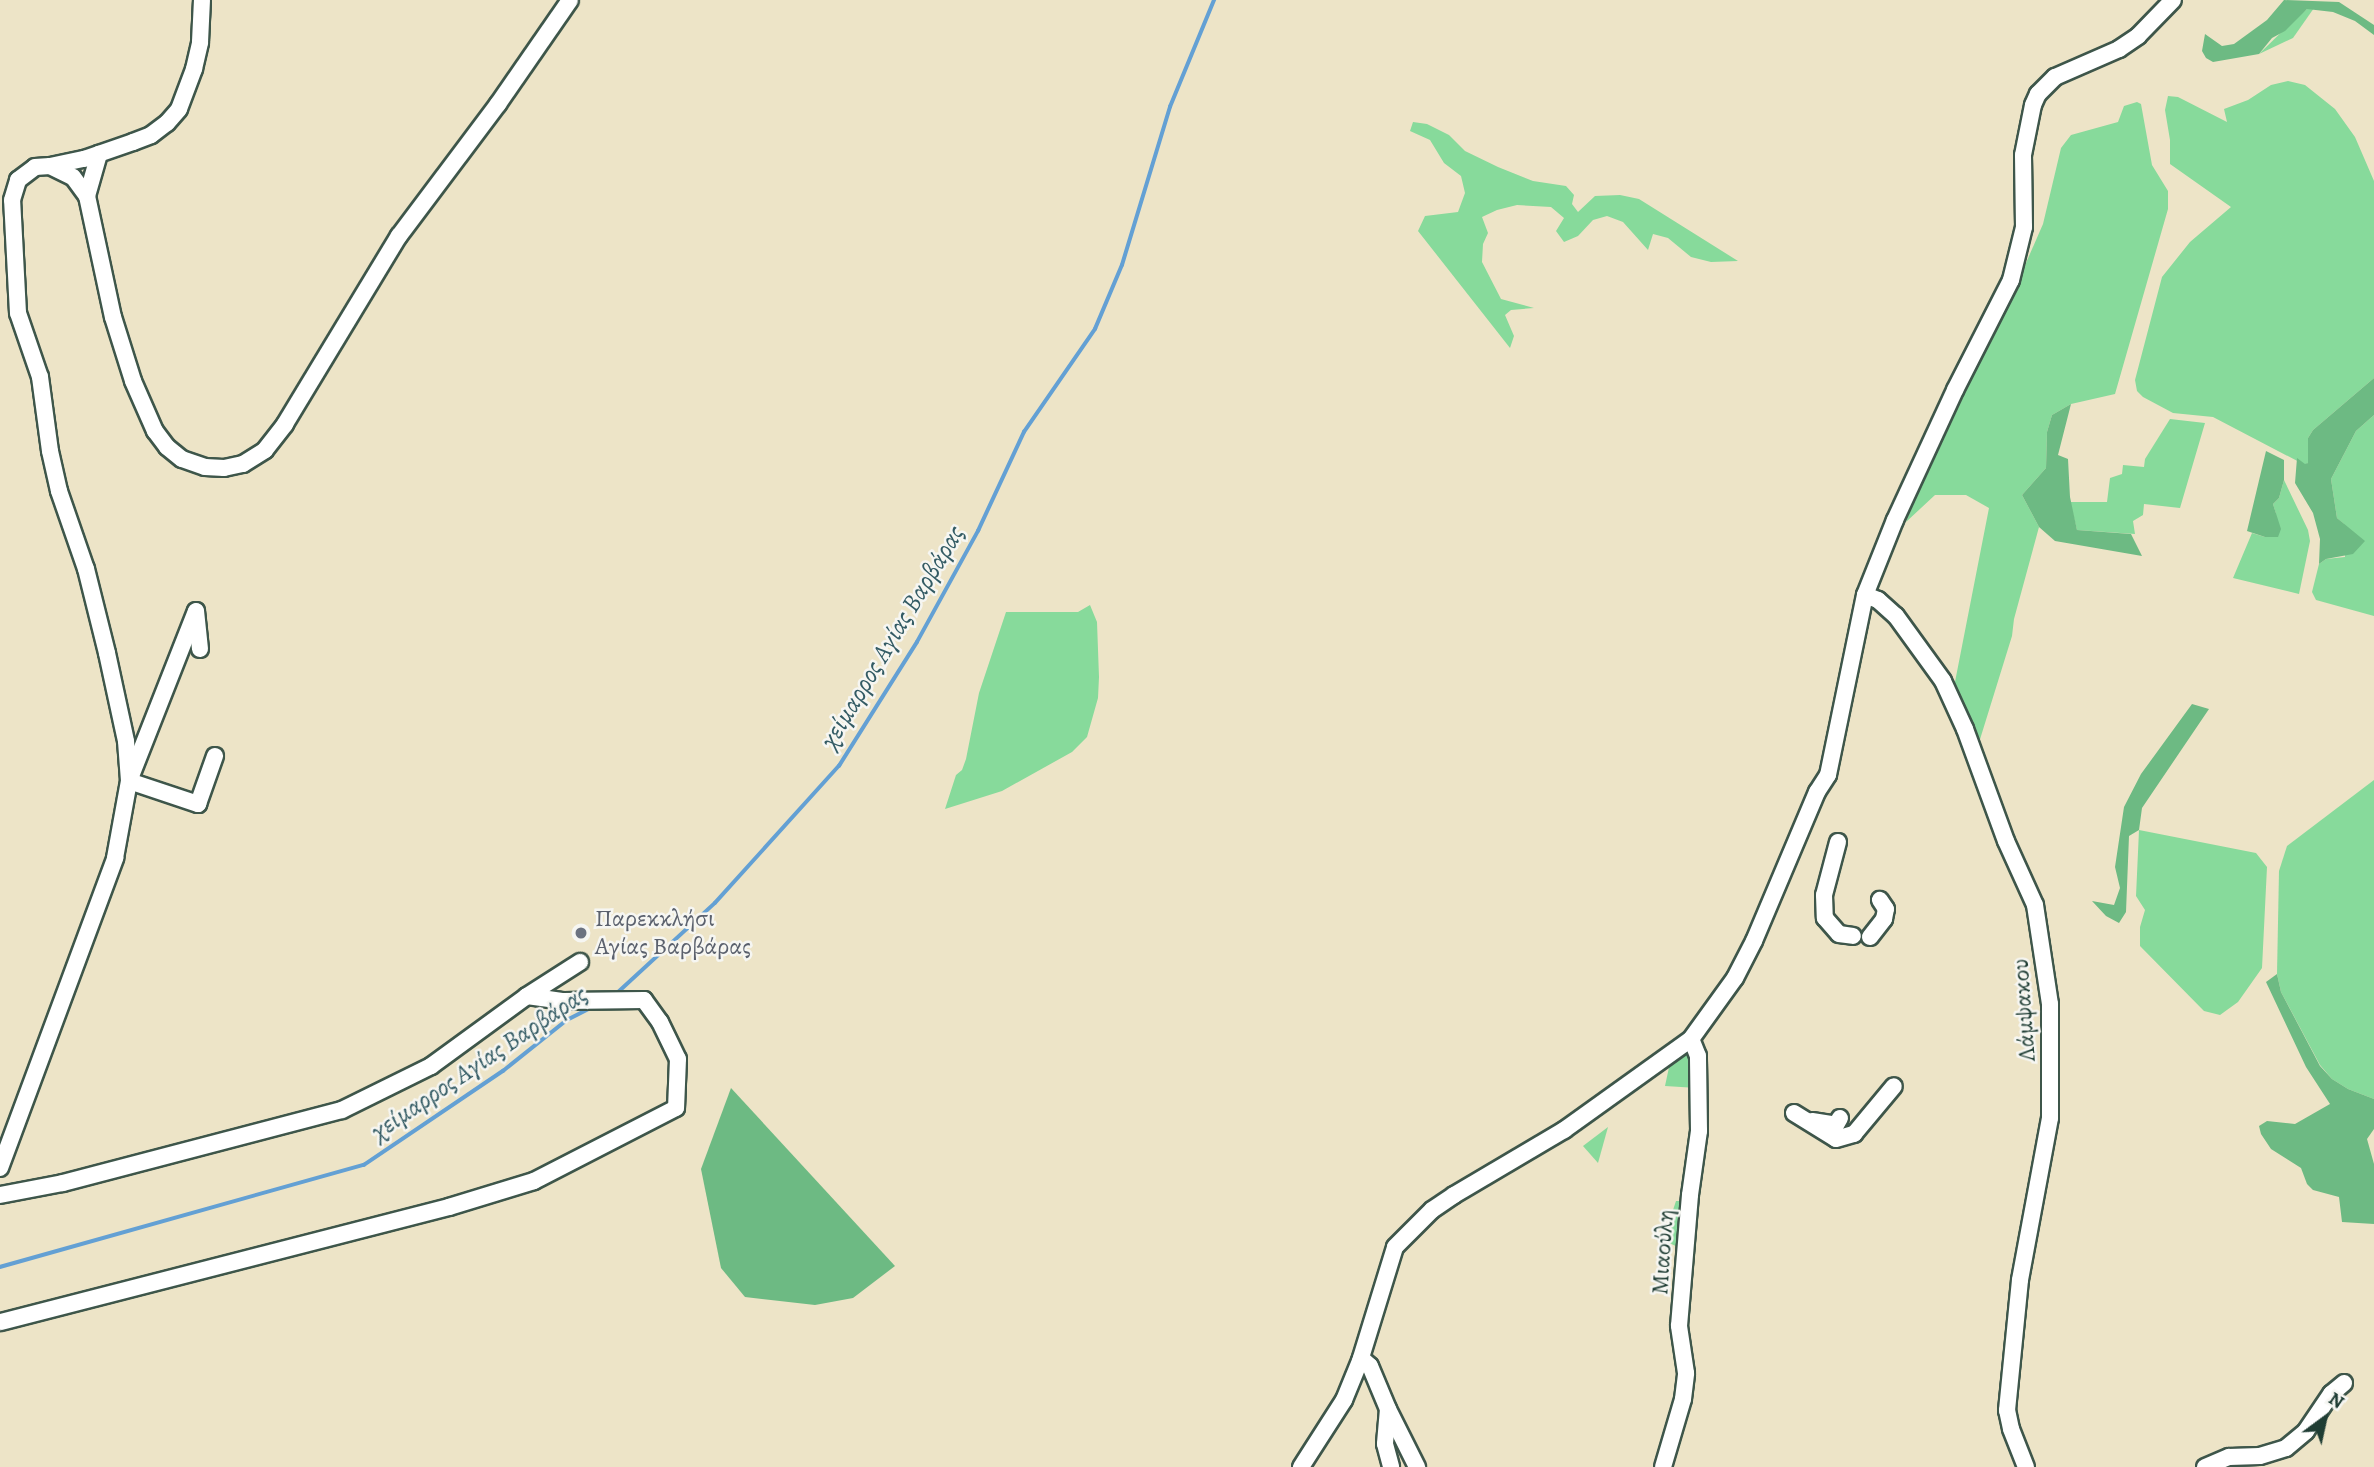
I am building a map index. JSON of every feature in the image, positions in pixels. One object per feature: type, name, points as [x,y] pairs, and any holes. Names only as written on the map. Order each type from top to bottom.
[{"type":"street","points":[[129,780],[126,741],[104,641],[86,569],[59,491],[50,451],[48,415],[40,377],[18,313],[13,190],[26,172],[99,154],[151,135],[179,109],[194,69],[200,43],[202,0]]},
{"type":"street","points":[[50,166],[73,177],[87,196],[113,317],[133,381],[156,431],[181,459],[205,467],[224,468],[243,464],[265,450],[285,424],[399,236],[522,72],[570,0]]},
{"type":"street","points":[[1301,1467],[1344,1400],[1361,1358],[1395,1247],[1414,1228],[1472,1182],[1564,1130],[1691,1039],[1735,978],[1754,941],[1817,792],[1828,775],[1865,595],[1895,520],[1955,390],[2011,280],[2024,227],[2023,155],[2028,123],[2038,94],[2054,78],[2100,59],[2138,36],[2173,0]]},
{"type":"street","points":[[87,196],[99,154]]},
{"type":"street","name":"Λάμψακου","points":[[1865,595],[1878,600],[1896,616],[1943,681],[1965,729],[2006,841],[2035,905],[2050,1004],[2050,1118],[2020,1280],[2007,1410],[2011,1429],[2026,1467]]},
{"type":"street","points":[[0,1168],[115,858],[129,780],[196,611],[200,649]]},
{"type":"street","points":[[129,780],[198,804],[215,756]]},
{"type":"street","points":[[1838,842],[1824,895],[1825,918],[1839,934],[1853,936]]},
{"type":"street","points":[[1870,937],[1884,919],[1886,909],[1880,900]]},
{"type":"street","points":[[0,1195],[64,1183],[342,1110],[431,1066],[527,996],[580,962]]},
{"type":"street","points":[[0,1322],[508,1190],[559,1169],[676,1108],[678,1059],[660,1022],[644,1000],[564,1001],[527,996]]},
{"type":"street","name":"Μιαούλη","points":[[1663,1467],[1683,1399],[1686,1373],[1679,1325],[1690,1195],[1699,1131],[1698,1056],[1691,1039]]},
{"type":"street","points":[[1840,1118],[1836,1125],[1821,1125],[1794,1112],[1836,1139],[1854,1134],[1894,1086]]},
{"type":"street","points":[[1361,1358],[1370,1366],[1388,1409],[1418,1467]]},
{"type":"street","points":[[2205,1467],[2229,1457],[2260,1456],[2286,1448],[2306,1431],[2331,1394],[2344,1383]]},
{"type":"street","points":[[1388,1409],[1385,1444],[1391,1467]]},
{"type":"green space","points":[[2284,0],[2339,2],[2374,25],[2374,35],[2355,21],[2333,12],[2307,9],[2285,31],[2272,38],[2259,54],[2213,62],[2206,58],[2202,51],[2205,34],[2222,46],[2234,44],[2267,20]]},
{"type":"green space","points":[[2314,8],[2293,38],[2259,54],[2295,19],[2307,9]]},
{"type":"green space","points":[[2288,81],[2305,85],[2335,109],[2355,137],[2374,181],[2374,378],[2313,430],[2308,438],[2308,463],[2305,465],[2213,417],[2173,413],[2143,397],[2137,391],[2135,380],[2162,277],[2190,242],[2231,207],[2170,164],[2170,140],[2165,110],[2168,96],[2178,97],[2227,122],[2224,109],[2248,100],[2271,85]]},
{"type":"green space","points":[[2137,102],[2141,104],[2152,165],[2168,191],[2168,209],[2115,394],[2071,404],[2052,415],[2047,432],[2046,468],[2022,495],[2039,527],[2014,619],[2012,636],[1977,749],[1954,687],[1989,508],[1966,495],[1935,495],[1906,522],[1920,483],[1983,345],[1998,327],[2043,224],[2061,148],[2071,135],[2118,122],[2124,106]]},
{"type":"green space","points":[[1413,122],[1427,124],[1449,135],[1465,151],[1498,167],[1533,181],[1566,186],[1574,195],[1572,204],[1578,212],[1595,196],[1620,195],[1639,199],[1738,261],[1711,262],[1691,257],[1668,238],[1653,234],[1648,250],[1623,222],[1607,216],[1593,220],[1578,236],[1564,242],[1556,231],[1564,218],[1551,207],[1517,205],[1497,210],[1482,217],[1488,233],[1483,244],[1482,262],[1501,299],[1534,308],[1511,310],[1505,315],[1514,336],[1510,348],[1418,231],[1425,216],[1458,212],[1465,193],[1461,176],[1444,163],[1430,140],[1410,131]]},
{"type":"green space","points":[[2374,378],[2374,415],[2356,431],[2331,479],[2337,518],[2365,541],[2353,554],[2326,559],[2319,564],[2320,539],[2313,513],[2295,483],[2297,458],[2305,464],[2308,463],[2308,438],[2313,430]]},
{"type":"green space","points":[[2071,404],[2058,455],[2068,459],[2070,497],[2077,530],[2131,534],[2142,556],[2055,541],[2039,527],[2022,495],[2046,468],[2047,432],[2052,415]]},
{"type":"green space","points":[[2374,415],[2374,616],[2316,600],[2312,592],[2319,564],[2326,559],[2345,557],[2344,524],[2337,518],[2331,479],[2356,431]]},
{"type":"green space","points":[[2170,419],[2205,423],[2180,508],[2144,504],[2143,515],[2133,521],[2135,534],[2077,530],[2070,502],[2107,502],[2110,478],[2122,474],[2123,465],[2144,467],[2145,459]]},
{"type":"green space","points":[[2266,451],[2284,460],[2284,480],[2279,498],[2273,504],[2281,529],[2278,537],[2265,537],[2247,531]]},
{"type":"green space","points":[[2284,480],[2308,530],[2310,541],[2299,594],[2233,578],[2252,533],[2265,537],[2276,514],[2273,504],[2279,498]]},
{"type":"green space","points":[[1090,605],[1097,622],[1099,677],[1098,698],[1087,737],[1072,752],[1002,791],[945,809],[956,775],[962,770],[966,759],[979,693],[1006,612],[1078,612]]},
{"type":"green space","points":[[2192,704],[2209,709],[2142,808],[2139,830],[2129,836],[2126,912],[2119,923],[2106,916],[2092,901],[2114,905],[2120,888],[2115,867],[2124,807],[2141,774]]},
{"type":"green space","points":[[2374,780],[2374,1099],[2348,1089],[2332,1079],[2320,1065],[2281,992],[2277,974],[2279,871],[2287,846]]},
{"type":"green space","points":[[2139,830],[2256,853],[2267,867],[2262,968],[2238,1002],[2220,1015],[2204,1011],[2140,946],[2140,927],[2145,910],[2136,896]]},
{"type":"green space","points":[[2277,974],[2281,992],[2320,1066],[2332,1079],[2348,1089],[2374,1099],[2374,1129],[2367,1139],[2374,1164],[2374,1224],[2342,1222],[2339,1197],[2313,1190],[2307,1184],[2301,1168],[2271,1149],[2261,1134],[2259,1126],[2267,1121],[2295,1124],[2330,1104],[2306,1067],[2266,982]]},
{"type":"green space","points":[[1689,1048],[1697,1088],[1665,1086],[1671,1058]]},
{"type":"green space","points":[[731,1088],[895,1266],[853,1298],[815,1305],[745,1297],[721,1268],[701,1169]]},
{"type":"green space","points":[[1608,1127],[1598,1163],[1583,1146]]},
{"type":"green space","points":[[1676,1201],[1685,1201],[1682,1249],[1663,1240]]},
{"type":"waterway","name":"χείμαρρος Αγίας Βαρβάρας","points":[[616,994],[715,903],[839,766],[917,642],[978,531],[1024,432],[1095,329],[1122,265],[1170,107],[1214,0]]},
{"type":"waterway","name":"χείμαρρος Αγίας Βαρβάρας","points":[[0,1267],[364,1165],[503,1071],[567,1020],[591,1008]]},
{"type":"place","name":"Παρεκκλήσι Αγίας Βαρβάρας","points":[[581,933]]}]
